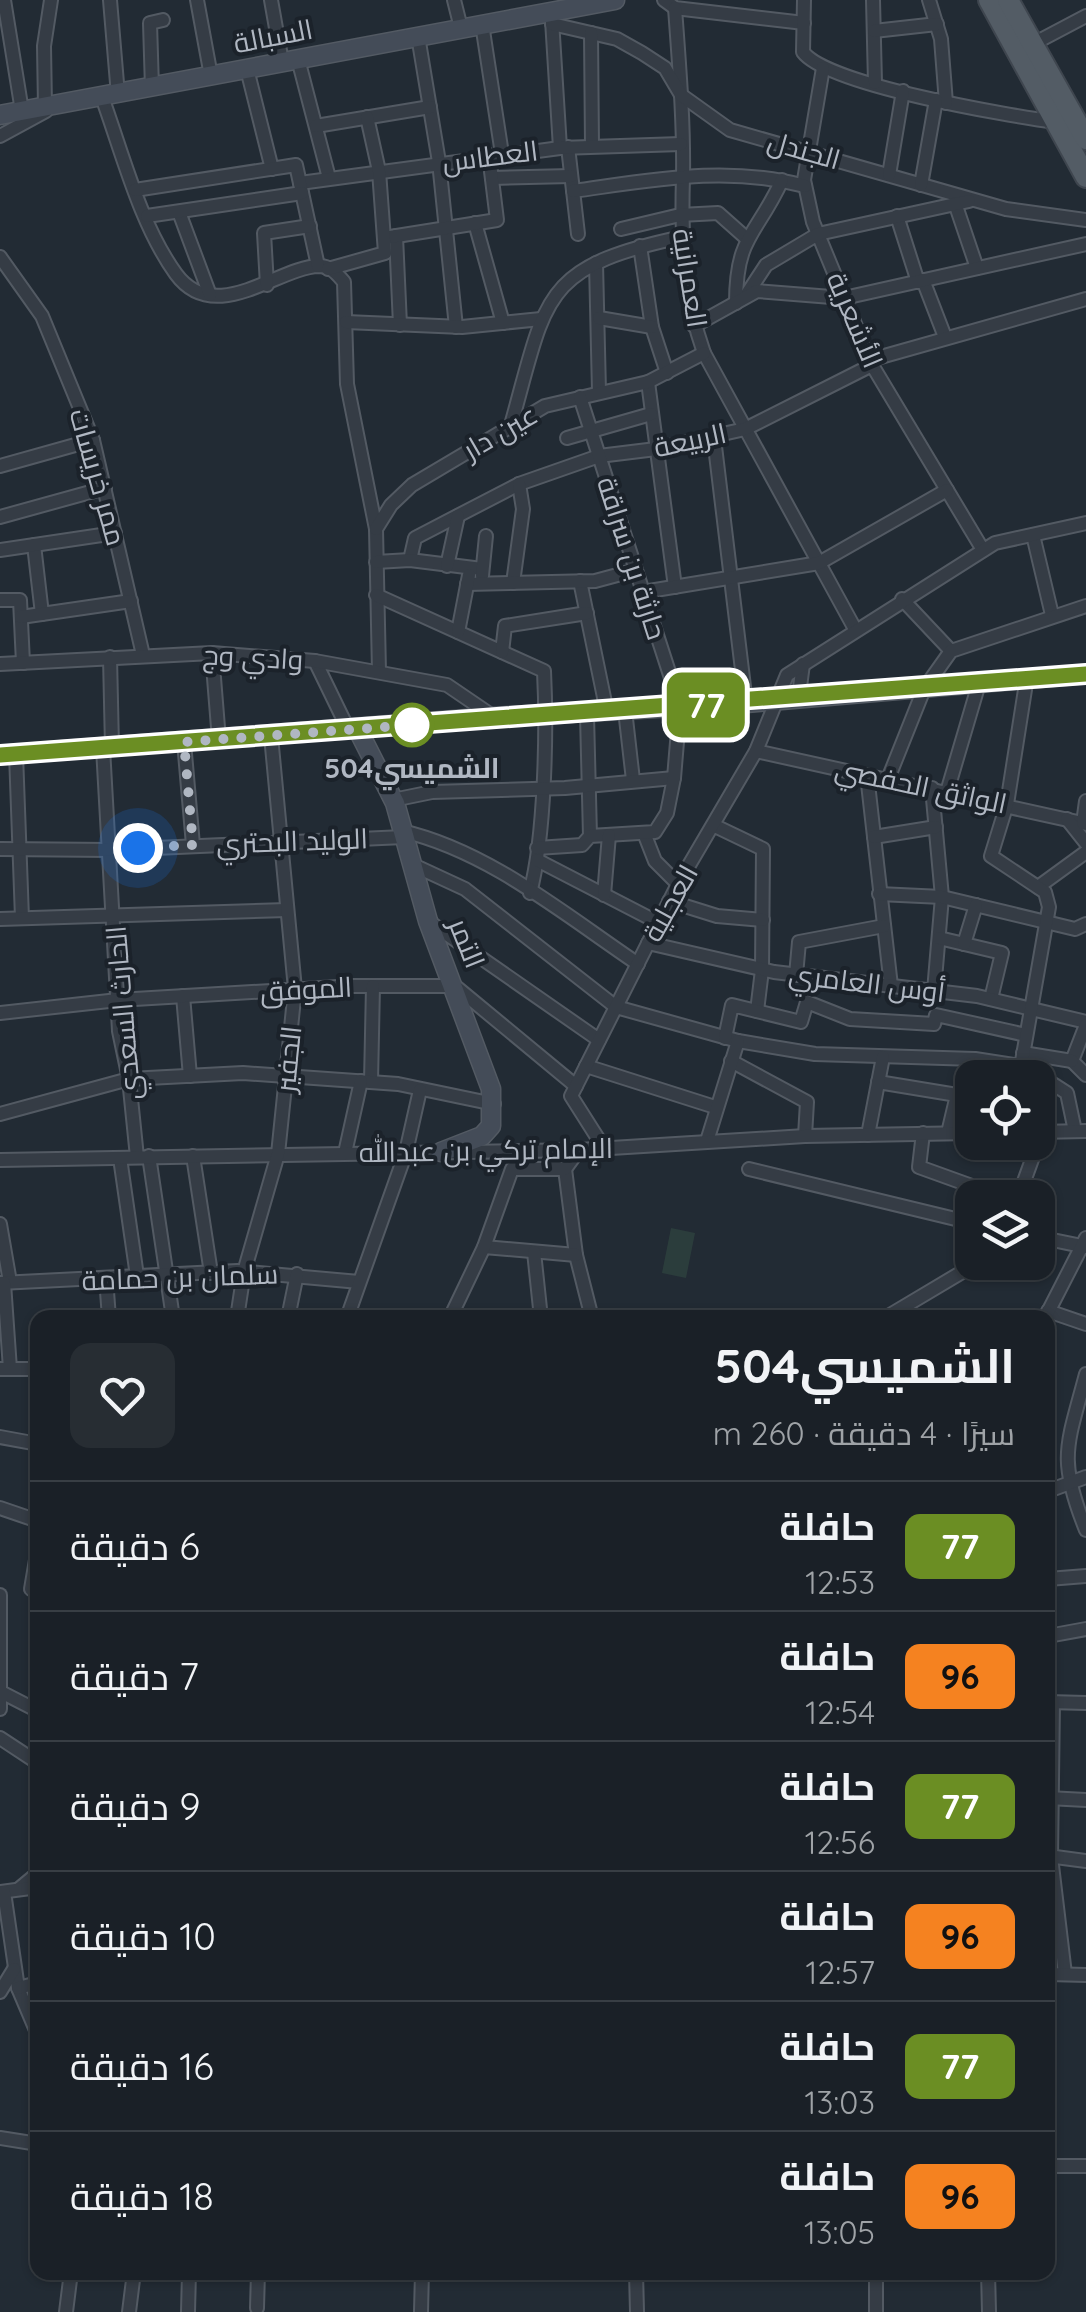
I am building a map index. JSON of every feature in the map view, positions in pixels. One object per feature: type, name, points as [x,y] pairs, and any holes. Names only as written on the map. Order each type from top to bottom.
[{"type":"main road","points":[[989,0],[1076,124]]},
{"type":"main road","points":[[1008,0],[1076,124],[1086,177]]},
{"type":"street","points":[[4,0],[22,111]]},
{"type":"street","points":[[0,136],[51,106],[44,46],[51,0]]},
{"type":"street","points":[[110,0],[110,96],[135,190],[177,276],[195,291],[210,295],[267,285],[323,267],[385,254],[390,237]]},
{"type":"street","points":[[197,0],[211,76]]},
{"type":"street","points":[[271,0],[316,126],[330,178]]},
{"type":"street","points":[[454,0],[461,28]]},
{"type":"street","name":"السبالة","points":[[0,115],[482,24],[552,18],[615,0]]},
{"type":"street","points":[[804,0],[803,52],[824,68],[941,101],[1076,124]]},
{"type":"street","points":[[874,0],[875,82]]},
{"type":"street","points":[[921,185],[941,101],[937,24],[930,0]]},
{"type":"street","points":[[669,4],[804,24]]},
{"type":"street","name":"العمرانية","points":[[669,4],[682,95],[680,216],[694,326],[704,353],[854,630]]},
{"type":"street","points":[[1034,44],[1086,16]]},
{"type":"street","points":[[552,18],[564,148],[572,176],[578,234]]},
{"type":"street","name":"الجندل","points":[[552,18],[616,40],[666,68],[682,95],[730,130],[971,200],[1086,220]]},
{"type":"street","points":[[152,88],[150,23],[162,20]]},
{"type":"street","points":[[390,237],[497,220],[482,24]]},
{"type":"street","points":[[874,31],[937,24]]},
{"type":"street","points":[[591,33],[592,146]]},
{"type":"street","points":[[418,36],[439,162],[456,327]]},
{"type":"street","name":"الأشعرية","points":[[824,68],[805,186],[818,234],[871,362],[984,550]]},
{"type":"street","points":[[247,69],[272,169]]},
{"type":"street","points":[[888,175],[903,90]]},
{"type":"street","points":[[316,126],[430,107]]},
{"type":"street","points":[[367,117],[390,237],[400,325]]},
{"type":"street","name":"العطاس","points":[[147,216],[301,188],[330,178],[439,162],[564,148],[682,144]]},
{"type":"street","points":[[135,190],[296,165],[323,267],[344,282],[347,384],[376,530],[379,672]]},
{"type":"street","points":[[573,191],[717,172],[805,186]]},
{"type":"street","points":[[492,178],[572,176]]},
{"type":"street","points":[[741,300],[736,266],[746,236],[782,180]]},
{"type":"street","points":[[741,300],[766,266],[818,234],[971,200]]},
{"type":"street","points":[[955,204],[978,268]]},
{"type":"street","points":[[179,212],[210,295]]},
{"type":"street","points":[[620,229],[680,216],[718,213],[746,236]]},
{"type":"street","points":[[897,216],[945,337]]},
{"type":"street","points":[[475,224],[503,323]]},
{"type":"street","points":[[267,285],[264,233],[310,226]]},
{"type":"street","points":[[511,425],[541,319],[556,288],[596,262],[640,246],[682,237]]},
{"type":"street","points":[[694,326],[757,292],[844,298],[1086,244]]},
{"type":"street","points":[[640,246],[652,327],[667,373]]},
{"type":"street","name":"ممر خريسات","points":[[1,262],[42,316],[94,440],[143,655]]},
{"type":"street","points":[[596,262],[599,392]]},
{"type":"street","name":"الربيعة","points":[[410,560],[415,538],[519,484],[599,456],[714,438],[745,428],[871,362],[945,337],[1086,299]]},
{"type":"street","points":[[599,318],[652,327]]},
{"type":"street","points":[[346,322],[456,327],[541,319]]},
{"type":"street","name":"عين دار","points":[[376,530],[390,505],[412,485],[544,406],[648,382],[704,353]]},
{"type":"street","points":[[648,382],[675,587]]},
{"type":"street","name":"حارثة بن سراقة","points":[[580,397],[680,706],[674,778],[666,813],[655,832],[644,833]]},
{"type":"street","points":[[567,438],[652,414]]},
{"type":"street","points":[[714,438],[734,578],[746,703]]},
{"type":"street","points":[[0,466],[94,440]]},
{"type":"street","points":[[513,583],[523,509],[519,484]]},
{"type":"street","points":[[0,517],[104,488]]},
{"type":"street","points":[[643,592],[819,563],[947,490]]},
{"type":"street","points":[[447,566],[458,516]]},
{"type":"street","name":"العجلية","points":[[576,1086],[678,884],[756,750],[787,676],[984,550],[1086,522]]},
{"type":"street","points":[[0,550],[115,533]]},
{"type":"street","points":[[1032,534],[1052,615]]},
{"type":"street","points":[[458,632],[486,536]]},
{"type":"street","points":[[34,545],[42,614]]},
{"type":"street","points":[[376,562],[410,560],[513,583],[580,581],[636,570]]},
{"type":"street","points":[[580,581],[632,780]]},
{"type":"street","points":[[376,595],[544,671],[546,717],[537,854],[530,892]]},
{"type":"street","points":[[902,599],[951,651]]},
{"type":"street","points":[[0,600],[20,600],[23,663]]},
{"type":"street","points":[[21,618],[130,600]]},
{"type":"street","points":[[888,779],[924,689],[951,651],[1086,606]]},
{"type":"street","points":[[502,652],[505,626],[587,614]]},
{"type":"street","points":[[212,653],[219,740]]},
{"type":"street","name":"وادي وج","points":[[0,664],[212,653],[316,661],[447,686],[494,717]]},
{"type":"street","name":"الحارث السعدي","points":[[110,657],[107,748],[118,1000],[172,1310]]},
{"type":"street","points":[[316,661],[353,731]]},
{"type":"street","points":[[804,662],[800,687],[809,698]]},
{"type":"street","points":[[22,918],[21,848],[8,755],[494,717],[746,703],[924,689],[980,680],[1086,674]]},
{"type":"street","points":[[1022,1060],[1049,907],[1038,887],[991,856],[1007,804],[1027,677]]},
{"type":"street","points":[[947,792],[980,680]]},
{"type":"street","points":[[587,714],[590,836]]},
{"type":"street","name":"التمر","points":[[353,731],[393,800],[428,921],[494,1104]]},
{"type":"street","name":"الجفير","points":[[238,1310],[244,1272],[278,1154],[295,990],[271,736]]},
{"type":"street","points":[[184,742],[193,845]]},
{"type":"street","name":"الواثق الحفصي","points":[[756,750],[1085,824]]},
{"type":"street","points":[[867,774],[891,986]]},
{"type":"street","points":[[393,800],[432,792],[540,790],[674,778]]},
{"type":"street","points":[[932,788],[942,897],[934,991]]},
{"type":"street","points":[[1085,824],[1086,801]]},
{"type":"street","points":[[1067,819],[1086,843]]},
{"type":"street","points":[[715,826],[763,849],[762,970],[757,1012]]},
{"type":"street","points":[[874,838],[936,827]]},
{"type":"street","points":[[537,854],[582,845],[590,836],[644,833],[655,862],[678,884]]},
{"type":"street","name":"الوليد البحتري","points":[[0,850],[111,850],[403,834],[430,837],[530,892],[638,964]]},
{"type":"street","points":[[604,894],[609,834]]},
{"type":"street","points":[[1038,887],[1086,852]]},
{"type":"street","points":[[537,854],[658,923]]},
{"type":"street","points":[[411,864],[465,889],[616,1007],[731,1040],[815,1054],[983,1060]]},
{"type":"street","points":[[880,894],[942,897],[1082,931]]},
{"type":"street","points":[[670,901],[717,916],[763,920]]},
{"type":"street","points":[[964,944],[976,905]]},
{"type":"street","points":[[0,919],[287,910]]},
{"type":"street","points":[[428,921],[600,1040]]},
{"type":"street","points":[[796,975],[799,942],[884,926]]},
{"type":"street","points":[[939,938],[1002,954],[991,1000]]},
{"type":"street","name":"أوس العامري","points":[[648,943],[762,970],[991,1000],[1086,1024]]},
{"type":"street","points":[[345,1153],[366,1082],[372,986]]},
{"type":"street","name":"الموفق","points":[[0,1013],[183,996],[372,986],[454,986]]},
{"type":"street","points":[[454,986],[576,1086],[571,1096],[604,1148]]},
{"type":"street","points":[[183,996],[190,1076]]},
{"type":"street","points":[[707,1142],[731,1061],[732,1005],[802,1022],[807,1002],[850,1019],[934,1024],[936,1016],[1026,1034]]},
{"type":"street","points":[[1072,1061],[1086,1024]]},
{"type":"street","points":[[868,1135],[883,1057]]},
{"type":"street","points":[[731,1061],[807,1102],[805,1136]]},
{"type":"street","points":[[1055,1062],[1072,1061],[1086,1075]]},
{"type":"street","points":[[586,1066],[715,1107]]},
{"type":"street","points":[[0,1114],[129,1079],[190,1076],[286,1075],[366,1082],[494,1104],[491,1126],[482,1136],[441,1152]]},
{"type":"street","points":[[878,1082],[958,1094],[948,1133]]},
{"type":"street","points":[[1055,1085],[1067,1093],[1081,1131],[1055,1132]]},
{"type":"street","points":[[350,1310],[406,1152],[420,1090]]},
{"type":"street","points":[[924,1133],[919,1166],[957,1180]]},
{"type":"street","name":"الإمام تركي بن عبدالله","points":[[0,1160],[579,1150],[805,1136],[955,1133]]},
{"type":"street","points":[[579,1150],[565,1169],[576,1255],[590,1310]]},
{"type":"street","points":[[484,1151],[512,1169],[565,1169]]},
{"type":"street","points":[[193,1156],[212,1273]]},
{"type":"street","points":[[120,1158],[137,1276]]},
{"type":"street","points":[[454,1310],[484,1247],[512,1169]]},
{"type":"street","points":[[749,1169],[955,1219]]},
{"type":"street","points":[[0,1224],[5,1369]]},
{"type":"street","points":[[1048,1310],[1084,1244],[1055,1240]]},
{"type":"street","points":[[484,1247],[576,1255]]},
{"type":"street","points":[[534,1252],[540,1310]]},
{"type":"street","name":"سلمان بن حمامة","points":[[5,1283],[244,1272],[359,1282]]},
{"type":"street","points":[[290,1310],[297,1274]]},
{"type":"street","points":[[898,1310],[955,1276]]},
{"type":"street","points":[[106,1278],[108,1310]]},
{"type":"street","points":[[1055,1316],[1086,1324]]},
{"type":"street","points":[[1086,1374],[1083,1400],[1066,1448],[1067,1484],[1086,1530]]},
{"type":"street","points":[[0,1437],[30,1443]]},
{"type":"street","points":[[1055,1488],[1086,1478]]},
{"type":"street","points":[[0,1508],[30,1518]]},
{"type":"street","points":[[1055,1578],[1086,1576]]},
{"type":"street","points":[[0,1709],[0,1594],[30,1589]]},
{"type":"street","points":[[1055,1635],[1086,1629]]},
{"type":"street","points":[[3,1693],[30,1707]]},
{"type":"street","points":[[1055,1702],[1086,1703]]},
{"type":"street","points":[[0,1738],[30,1758]]},
{"type":"street","points":[[1055,1798],[1086,1800]]},
{"type":"street","points":[[1055,1858],[1086,1861]]},
{"type":"street","points":[[30,1878],[7,1891],[14,1969],[30,2016]]},
{"type":"street","points":[[1055,1901],[1065,1974]]},
{"type":"street","points":[[0,1992],[14,1969]]},
{"type":"street","points":[[1055,1974],[1086,1974]]},
{"type":"street","points":[[18,1988],[30,1985]]},
{"type":"street","points":[[0,2138],[30,2143]]},
{"type":"street","points":[[1055,2166],[1086,2166]]},
{"type":"street","points":[[66,2312],[70,2280]]},
{"type":"street","points":[[130,2312],[133,2280]]},
{"type":"street","points":[[188,2312],[189,2280]]},
{"type":"street","points":[[257,2308],[258,2280]]},
{"type":"street","points":[[421,2312],[422,2280]]},
{"type":"street","points":[[636,2280],[636,2312]]},
{"type":"street","points":[[876,2280],[876,2312]]},
{"type":"street","points":[[988,2280],[990,2312]]},
{"type":"shaded area","points":[[671,1228],[695,1233],[686,1278],[662,1273]]},
{"type":"bus line","name":"77","points":[[0,755],[494,717],[567,716],[746,703],[924,689],[980,680],[1086,674]]},
{"type":"place","name":"الشميسي504","points":[[412,725]]},
{"type":"route","points":[[138,848],[193,845],[184,742],[426,724],[412,725]]}]
